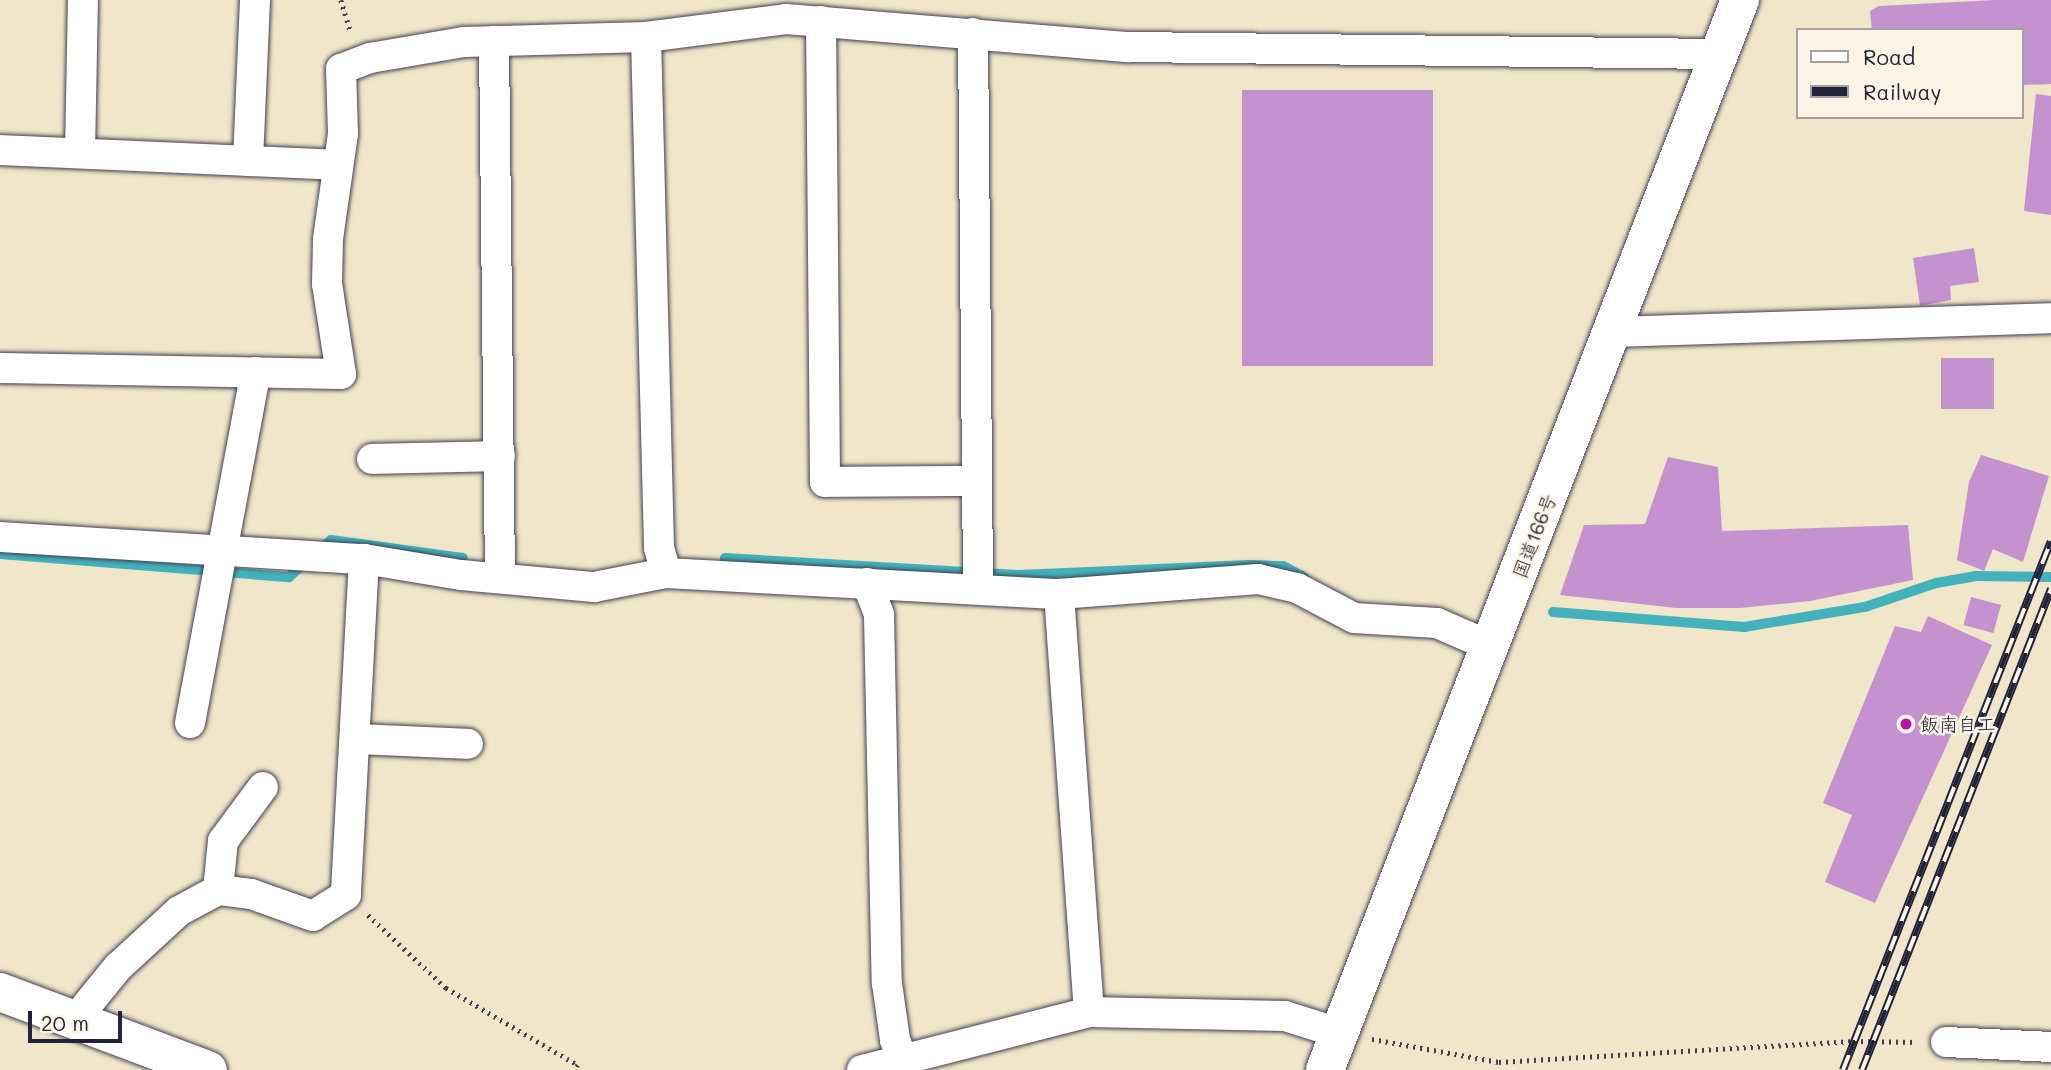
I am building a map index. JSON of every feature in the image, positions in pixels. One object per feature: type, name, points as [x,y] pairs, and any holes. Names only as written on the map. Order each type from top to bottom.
[{"type":"main road","name":"国道166号","points":[[1325,1070],[1492,647],[1740,0]]},
{"type":"main road","points":[[0,992],[208,1070]]},
{"type":"street","points":[[80,153],[83,0]]},
{"type":"street","points":[[248,161],[256,0]]},
{"type":"street","points":[[0,368],[341,374],[327,284],[343,133],[341,69],[370,58],[494,41],[646,37],[786,19],[1129,47],[1719,54]]},
{"type":"street","points":[[821,21],[825,482],[975,481]]},
{"type":"street","points":[[973,33],[977,574]]},
{"type":"street","points":[[646,37],[659,548],[666,573]]},
{"type":"street","points":[[494,41],[500,575]]},
{"type":"street","points":[[0,150],[338,164]]},
{"type":"street","points":[[1612,332],[2051,318]]},
{"type":"street","points":[[190,723],[256,372]]},
{"type":"street","points":[[372,459],[500,456]]},
{"type":"street","points":[[0,537],[221,566],[294,556],[364,559],[461,575],[500,575],[594,587],[666,573],[867,583],[977,574],[1059,594],[1258,579],[1297,588],[1354,618],[1437,624],[1492,647]]},
{"type":"street","points":[[75,1020],[118,967],[179,911],[218,890],[251,894],[313,916],[346,895],[364,559]]},
{"type":"street","points":[[867,583],[879,615],[887,983],[895,1040],[904,1062]]},
{"type":"street","points":[[1059,594],[1089,1012]]},
{"type":"street","points":[[355,739],[468,744]]},
{"type":"street","points":[[218,890],[223,841],[263,787]]},
{"type":"street","points":[[862,1070],[904,1062],[1089,1012],[1285,1016],[1339,1033]]},
{"type":"street","points":[[1946,1042],[2051,1047]]},
{"type":"path","points":[[346,895],[446,988],[578,1065],[574,1070]]},
{"type":"path","points":[[1339,1033],[1499,1062],[1854,1041],[1946,1042]]},
{"type":"building","points":[[2051,0],[2051,84],[2023,85],[2023,28],[1872,28],[1870,11],[1879,6]]},
{"type":"building","points":[[1242,90],[1433,90],[1433,366],[1242,366]]},
{"type":"building","points":[[2036,94],[2051,96],[2051,215],[2024,211]]},
{"type":"building","points":[[1974,248],[1979,282],[1950,286],[1951,300],[1920,306],[1913,258]]},
{"type":"building","points":[[1941,358],[1994,358],[1994,409],[1941,409]]},
{"type":"building","points":[[1981,455],[2049,476],[2023,562],[1993,549],[1984,571],[1957,560],[1969,482]]},
{"type":"building","points":[[1668,457],[1718,467],[1722,531],[1908,525],[1913,580],[1810,601],[1740,608],[1676,608],[1560,595],[1584,525],[1645,524]]},
{"type":"building","points":[[1971,597],[2001,605],[1993,633],[1963,625]]},
{"type":"building","name":"飯南自工","points":[[1928,616],[1992,645],[1875,903],[1825,882],[1852,815],[1823,803],[1895,626],[1921,632]]},
{"type":"waterway","points":[[321,549],[331,540],[463,558]]},
{"type":"waterway","points":[[0,554],[289,577],[307,561]]},
{"type":"waterway","points":[[725,558],[1019,575],[1250,565],[1283,566],[1304,577]]},
{"type":"waterway","points":[[1553,612],[1744,627],[1865,607],[1936,583],[1976,576],[2051,577]]},
{"type":"railway","points":[[1843,1070],[2051,541]]},
{"type":"railway","points":[[1862,1070],[2051,589]]},
{"type":"place","name":"飯南自工","points":[[1906,724]]}]
